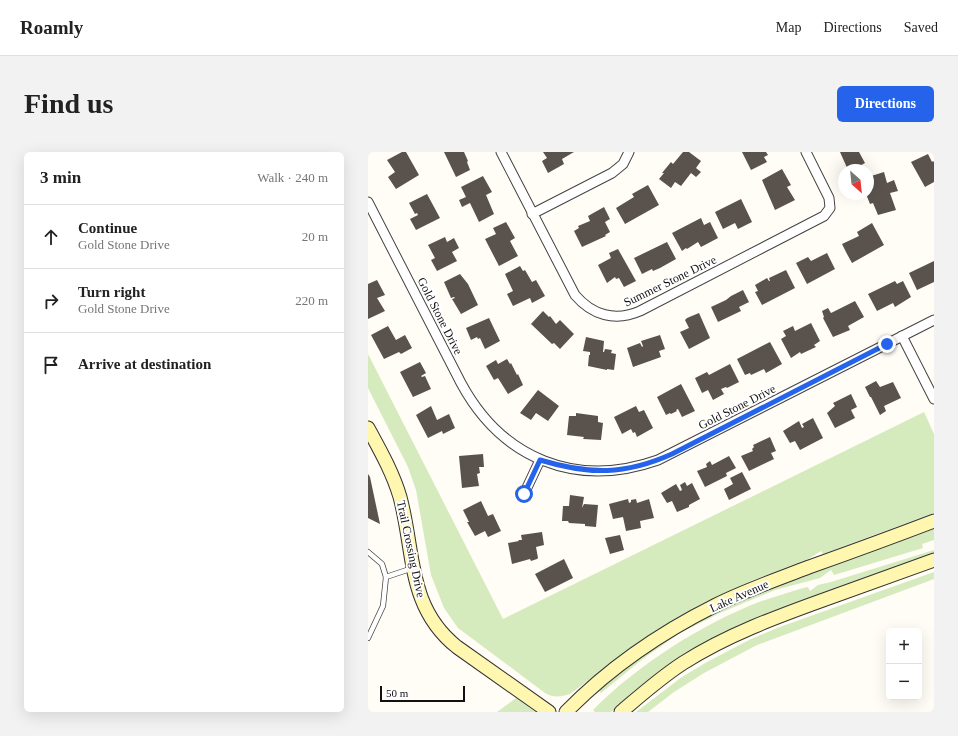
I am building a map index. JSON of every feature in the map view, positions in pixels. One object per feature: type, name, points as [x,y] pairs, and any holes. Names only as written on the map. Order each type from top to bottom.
[{"type":"street","name":"Summer Stone Drive","points":[[501,152],[575,295],[584,305],[595,312],[607,316],[618,317],[640,312],[824,216],[830,208],[828,194],[806,152]]},
{"type":"street","points":[[532,214],[612,173],[623,164],[629,152]]},
{"type":"street","name":"Gold Stone Drive","points":[[368,202],[468,397],[477,410],[497,432],[518,448],[540,460],[568,467],[597,471],[629,469],[672,454],[934,320]]},
{"type":"street","points":[[902,336],[934,399]]},
{"type":"street","name":"Trail Crossing Drive","points":[[368,428],[387,464],[397,488],[417,586],[423,605],[433,623],[440,632],[457,647],[549,712]]},
{"type":"street","points":[[524,494],[540,460]]},
{"type":"street","name":"Lake Avenue","points":[[566,712],[593,687],[645,647],[680,624],[716,605],[773,581],[934,522]]},
{"type":"street","points":[[621,712],[648,687],[665,675],[700,653],[737,634],[794,611],[934,560]]},
{"type":"lane","points":[[368,552],[382,564],[386,577],[384,606],[368,638]]},
{"type":"lane","points":[[386,577],[414,568]]},
{"type":"green space","points":[[368,354],[503,619],[924,412],[934,434],[934,513],[823,554],[821,551],[805,561],[753,580],[699,605],[652,633],[570,694],[551,696],[458,628],[444,608],[431,575],[416,490],[408,467],[368,388]]},
{"type":"green space","points":[[934,529],[934,540],[922,544],[923,548],[834,575],[831,570],[820,578],[775,590],[720,613],[680,633],[644,658],[601,693],[599,690],[663,641],[733,603],[783,583]]},
{"type":"green space","points":[[934,550],[934,553],[803,601],[674,662],[611,712],[595,712],[593,710],[649,662],[693,634],[737,611],[759,602],[803,588],[808,587],[810,591],[818,585]]},
{"type":"green space","points":[[934,572],[934,579],[757,645],[704,673],[674,692],[648,712],[636,712],[682,677],[749,640],[777,628]]},
{"type":"green space","points":[[516,698],[535,712],[497,712]]},
{"type":"building","points":[[402,152],[406,152],[419,175],[396,189],[388,177],[395,172],[387,160]]},
{"type":"building","points":[[444,152],[464,152],[470,170],[456,177]]},
{"type":"building","points":[[543,152],[574,152],[562,159],[564,164],[548,173],[542,161],[547,158]]},
{"type":"building","points":[[683,152],[689,152],[701,161],[696,168],[701,172],[696,177],[691,173],[681,186],[675,182],[671,188],[659,179],[671,162],[673,164]]},
{"type":"building","points":[[742,152],[766,152],[768,155],[764,157],[767,162],[751,170]]},
{"type":"building","points":[[840,152],[859,152],[865,163],[863,164],[845,164]]},
{"type":"building","points":[[928,154],[932,162],[934,162],[934,182],[925,187],[911,162]]},
{"type":"building","points":[[782,169],[791,185],[787,187],[795,200],[775,210],[762,180]]},
{"type":"building","points":[[884,172],[887,183],[894,180],[898,191],[890,193],[896,210],[878,215],[873,203],[870,204],[868,200],[874,200],[874,175]]},
{"type":"building","points":[[483,176],[492,192],[486,195],[494,214],[479,222],[470,203],[462,207],[459,200],[466,197],[461,187]]},
{"type":"building","points":[[648,185],[659,205],[625,224],[616,208],[634,197],[632,194]]},
{"type":"building","points":[[427,194],[440,218],[416,230],[410,219],[418,215],[417,213],[415,214],[409,203]]},
{"type":"building","points":[[741,199],[752,222],[738,229],[735,223],[723,229],[715,212]]},
{"type":"building","points":[[604,207],[610,219],[605,222],[610,232],[605,235],[606,236],[582,247],[574,231],[579,228],[578,226],[590,221],[588,216]]},
{"type":"building","points":[[701,218],[704,225],[710,222],[718,238],[701,247],[698,242],[682,251],[672,233]]},
{"type":"building","points":[[506,222],[515,238],[510,241],[518,256],[499,266],[485,239],[496,234],[493,228]]},
{"type":"building","points":[[872,223],[884,245],[852,263],[842,244],[859,236],[857,232]]},
{"type":"building","points":[[445,237],[447,242],[454,238],[459,248],[452,252],[457,261],[437,271],[431,260],[435,258],[428,245]]},
{"type":"building","points":[[667,242],[676,259],[660,268],[653,271],[652,269],[642,274],[634,258]]},
{"type":"building","points":[[618,249],[636,281],[624,287],[619,278],[616,279],[615,277],[607,283],[598,265],[611,258],[609,253]]},
{"type":"building","points":[[827,253],[835,269],[807,284],[796,263],[808,257],[811,261]]},
{"type":"building","points":[[934,261],[934,282],[917,290],[909,273]]},
{"type":"building","points":[[520,266],[523,271],[525,270],[532,282],[536,280],[545,296],[532,303],[530,298],[513,306],[507,294],[513,291],[505,274]]},
{"type":"building","points":[[786,270],[795,288],[762,305],[755,292],[758,291],[755,285],[767,278],[770,281],[769,278]]},
{"type":"building","points":[[460,274],[468,284],[478,305],[461,314],[452,299],[455,298],[451,298],[444,282]]},
{"type":"building","points":[[377,280],[385,295],[377,298],[385,311],[368,319],[368,284]]},
{"type":"building","points":[[895,281],[897,284],[903,281],[911,297],[895,307],[893,303],[877,311],[868,294]]},
{"type":"building","points":[[743,290],[749,302],[739,307],[741,311],[718,322],[711,307]]},
{"type":"building","points":[[855,301],[864,317],[848,326],[850,330],[833,337],[823,318],[822,311],[828,308],[831,313]]},
{"type":"building","points":[[543,311],[549,317],[550,316],[556,324],[560,320],[574,334],[560,349],[554,343],[552,344],[531,324]]},
{"type":"building","points":[[699,313],[710,338],[689,349],[680,332],[689,328],[685,320],[687,318]]},
{"type":"building","points":[[489,318],[500,341],[485,349],[480,338],[478,339],[477,337],[471,340],[466,328]]},
{"type":"building","points":[[811,323],[820,341],[814,345],[816,347],[801,354],[800,352],[791,358],[781,339],[786,336],[783,331],[793,326],[795,331]]},
{"type":"building","points":[[388,326],[396,340],[405,335],[412,348],[401,354],[399,352],[384,359],[371,335]]},
{"type":"building","points":[[660,335],[665,349],[659,351],[661,357],[633,367],[627,348],[640,343],[642,347],[641,341]]},
{"type":"building","points":[[586,337],[604,341],[603,352],[605,349],[612,350],[611,353],[616,354],[614,370],[588,366],[590,352],[583,351]]},
{"type":"building","points":[[770,342],[782,364],[766,373],[764,369],[751,375],[750,373],[745,375],[737,359]]},
{"type":"building","points":[[507,359],[510,364],[511,363],[517,375],[518,374],[523,385],[508,394],[498,378],[494,380],[486,366],[496,360],[498,364]]},
{"type":"building","points":[[420,362],[426,373],[421,376],[425,376],[431,389],[413,397],[400,372]]},
{"type":"building","points":[[730,364],[739,382],[727,388],[721,389],[724,394],[713,400],[708,390],[702,393],[695,378],[707,372],[709,375]]},
{"type":"building","points":[[876,381],[880,387],[893,382],[901,398],[884,406],[886,411],[880,415],[865,387]]},
{"type":"building","points":[[681,384],[695,411],[682,417],[678,409],[671,414],[666,415],[657,397]]},
{"type":"building","points":[[538,390],[559,406],[548,421],[536,413],[531,420],[520,413]]},
{"type":"building","points":[[851,394],[857,407],[851,410],[855,418],[835,428],[827,413],[835,406],[833,403]]},
{"type":"building","points":[[431,406],[437,420],[449,414],[455,428],[443,434],[442,431],[428,438],[416,415]]},
{"type":"building","points":[[636,406],[639,412],[644,410],[653,428],[637,437],[635,432],[633,433],[631,429],[622,434],[614,417]]},
{"type":"building","points":[[576,413],[598,416],[598,422],[603,423],[601,440],[583,439],[584,437],[567,435],[569,416],[576,416]]},
{"type":"building","points":[[813,418],[823,438],[800,450],[795,441],[790,443],[783,431],[799,421],[802,428],[804,427],[802,424]]},
{"type":"building","points":[[770,437],[776,451],[771,453],[774,459],[749,471],[741,456],[753,451],[753,445]]},
{"type":"building","points":[[483,454],[484,467],[479,467],[480,473],[477,474],[479,486],[462,488],[459,456]]},
{"type":"building","points":[[729,456],[736,468],[726,473],[727,476],[705,487],[697,471],[707,467],[706,464],[710,461],[712,465]]},
{"type":"building","points":[[742,472],[751,489],[729,500],[724,489],[733,484],[730,478]]},
{"type":"building","points":[[368,474],[370,477],[380,524],[368,518]]},
{"type":"building","points":[[685,482],[687,486],[692,483],[700,499],[689,505],[689,507],[677,512],[672,501],[667,503],[661,493],[676,484],[680,491],[682,490],[680,485]]},
{"type":"building","points":[[570,495],[584,497],[582,508],[584,504],[598,505],[596,527],[562,521],[563,506],[569,506]]},
{"type":"building","points":[[628,499],[629,503],[631,500],[636,499],[637,503],[649,499],[654,518],[640,521],[641,528],[626,531],[623,517],[613,519],[609,504]]},
{"type":"building","points":[[481,501],[488,516],[493,514],[501,531],[488,537],[485,531],[475,536],[467,522],[469,522],[463,510]]},
{"type":"building","points":[[542,532],[544,545],[536,547],[538,558],[531,561],[530,559],[512,564],[508,543],[522,540],[521,535]]},
{"type":"building","points":[[620,535],[624,550],[610,554],[605,538]]},
{"type":"building","points":[[564,559],[573,578],[545,592],[535,574]]},
{"type":"route","points":[[524,494],[540,460],[582,470],[597,471],[629,469],[658,460],[887,344]]}]
